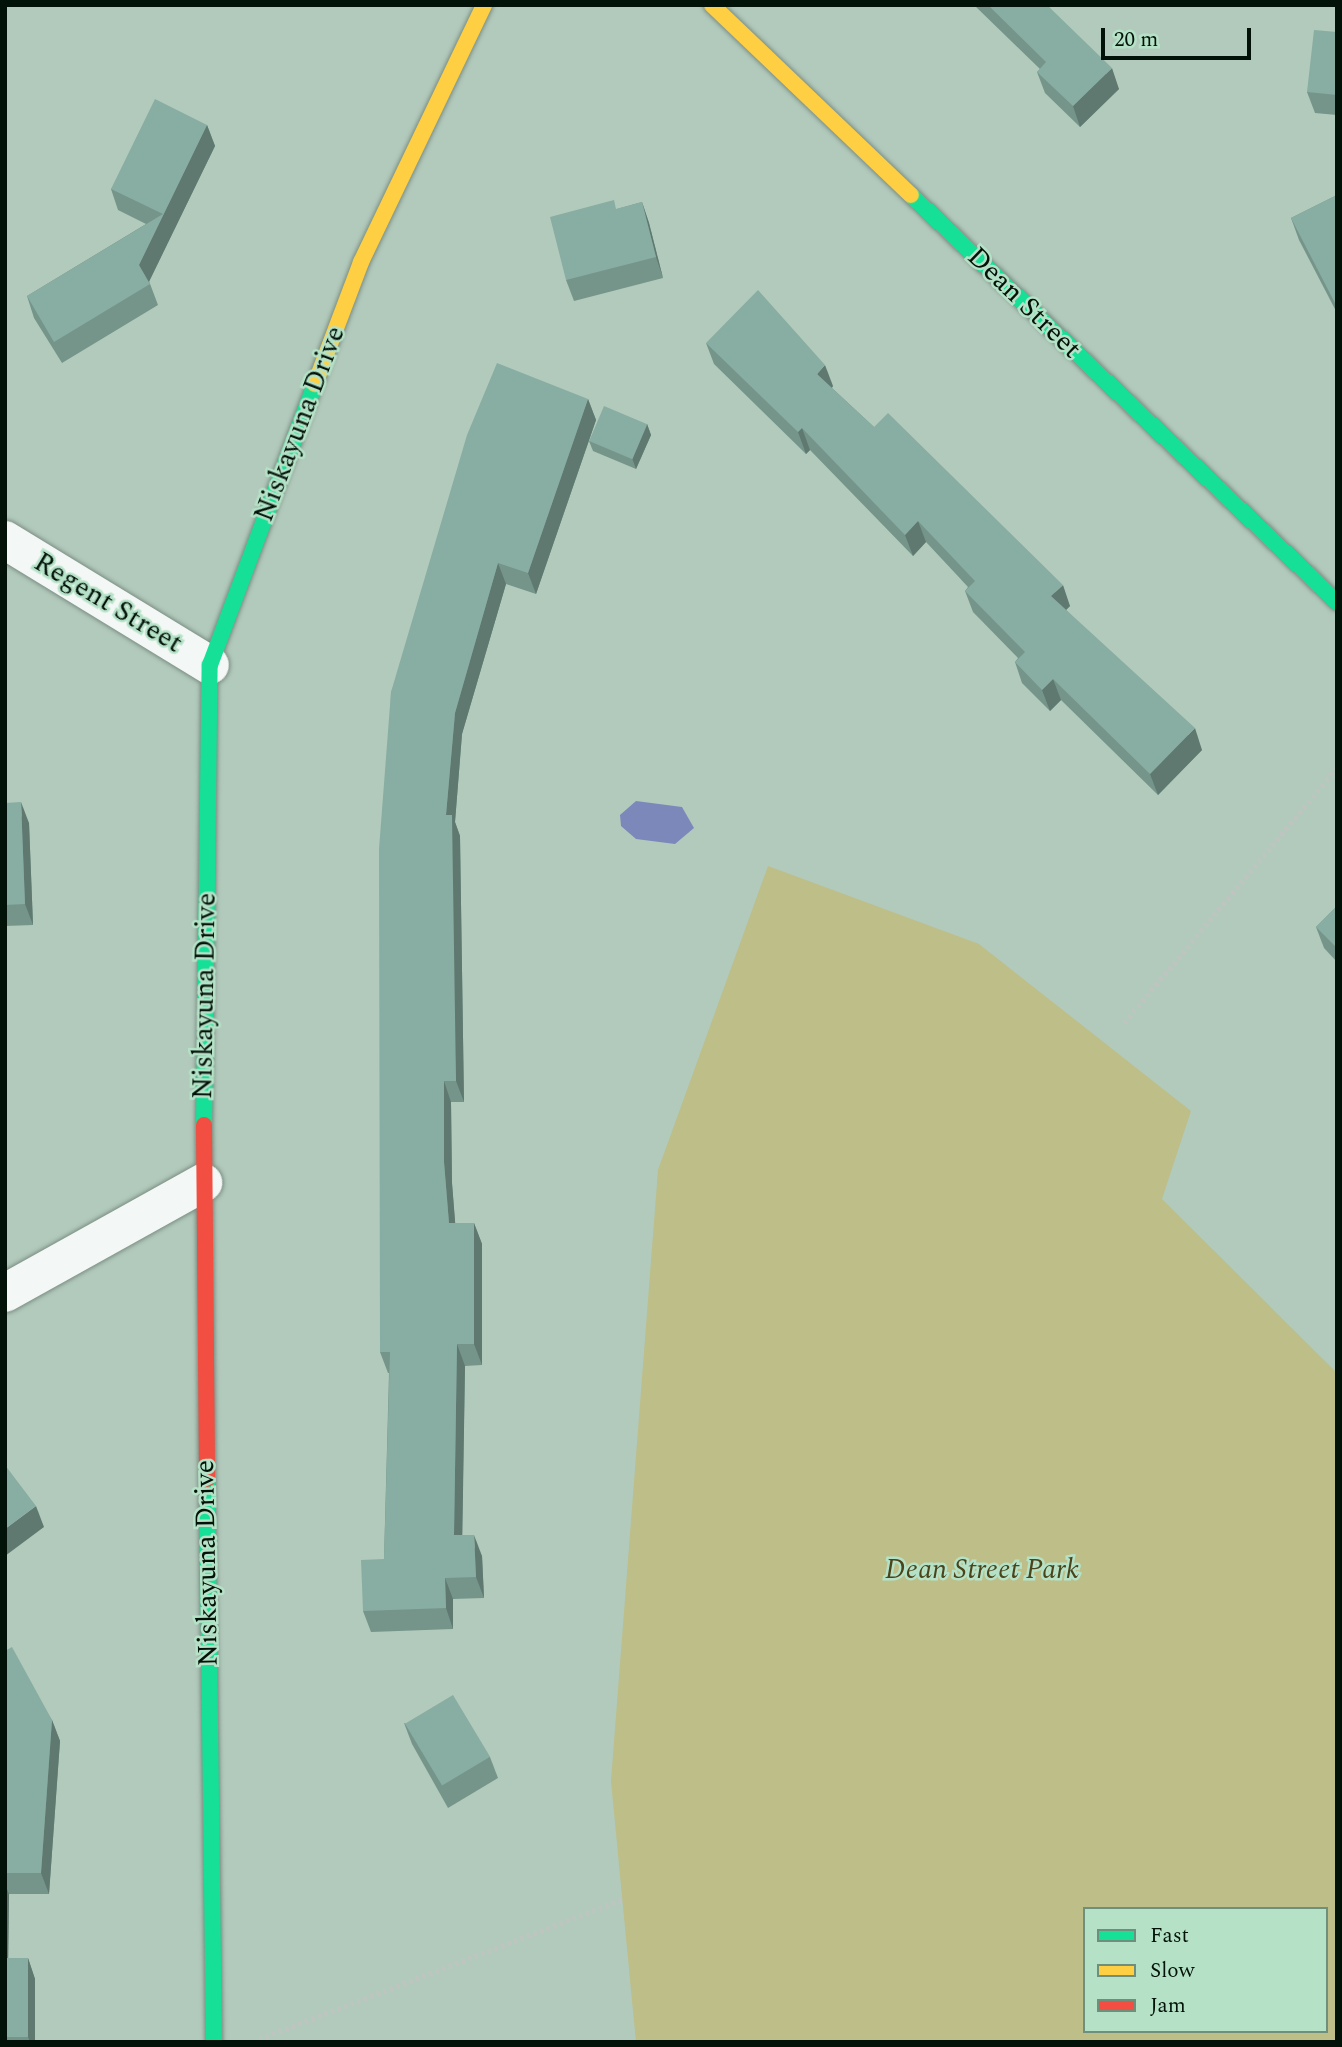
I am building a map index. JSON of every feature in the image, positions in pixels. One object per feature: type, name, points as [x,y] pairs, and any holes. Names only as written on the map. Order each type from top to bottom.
[{"type":"street","name":"Niskayuna Drive","points":[[214,2042],[202,1183],[210,665],[361,262],[484,5]]},
{"type":"street","name":"Dean Street","points":[[712,5],[1337,601]]},
{"type":"street","name":"Regent Street","points":[[5,540],[210,665]]},
{"type":"street","points":[[5,1293],[202,1183]]},
{"type":"path","points":[[1124,1023],[1337,767]]},
{"type":"path","points":[[251,2042],[621,1900]]},
{"type":"green space","name":"Dean Street Park","points":[[768,866],[979,944],[1191,1111],[1162,1199],[1337,1373],[1337,2042],[636,2042],[611,1781],[658,1170]]},
{"type":"water","points":[[636,801],[682,807],[694,828],[675,844],[636,839],[621,826],[620,815]]},
{"type":"building","points":[[988,5],[1047,5],[1112,68],[1073,106],[1037,72],[1046,62]]},
{"type":"building","points":[[1314,30],[1337,32],[1337,95],[1307,92]]},
{"type":"building","points":[[155,99],[207,125],[139,265],[150,284],[54,342],[27,296],[163,214],[111,189]]},
{"type":"building","points":[[1337,195],[1337,307],[1291,218]]},
{"type":"building","points":[[614,200],[616,209],[642,202],[656,257],[566,280],[550,217]]},
{"type":"building","points":[[758,290],[825,365],[817,374],[874,427],[888,413],[1063,585],[1051,596],[1195,728],[1150,774],[1053,679],[1042,690],[1015,662],[1025,652],[965,591],[975,581],[918,521],[905,535],[802,428],[798,432],[706,343]]},
{"type":"building","points":[[497,363],[588,399],[528,573],[498,563],[455,713],[446,815],[452,815],[456,1081],[444,1081],[444,1162],[449,1223],[474,1223],[474,1344],[457,1344],[454,1535],[474,1535],[476,1577],[445,1578],[446,1608],[363,1611],[361,1560],[384,1559],[390,1352],[380,1352],[379,849],[391,692],[467,435]]},
{"type":"building","points":[[604,406],[647,424],[632,459],[589,441]]},
{"type":"building","points":[[21,802],[25,904],[5,905],[5,803]]},
{"type":"building","points":[[1337,906],[1337,948],[1316,927]]},
{"type":"building","points":[[5,1465],[36,1506],[5,1529]]},
{"type":"building","points":[[12,1647],[52,1720],[41,1873],[5,1873],[5,1651]]},
{"type":"building","points":[[453,1695],[490,1757],[442,1786],[405,1724]]},
{"type":"building","points":[[5,1958],[28,1958],[28,2037],[5,2037]]},
{"type":"traffic: fast","points":[[911,195],[1337,602]]},
{"type":"traffic: fast","points":[[204,1125],[210,665],[315,384]]},
{"type":"traffic: fast","points":[[207,1479],[214,2042]]},
{"type":"traffic: slow","points":[[315,384],[361,262],[484,5]]},
{"type":"traffic: slow","points":[[712,5],[911,195]]},
{"type":"traffic: jam","points":[[204,1125],[207,1479]]}]
